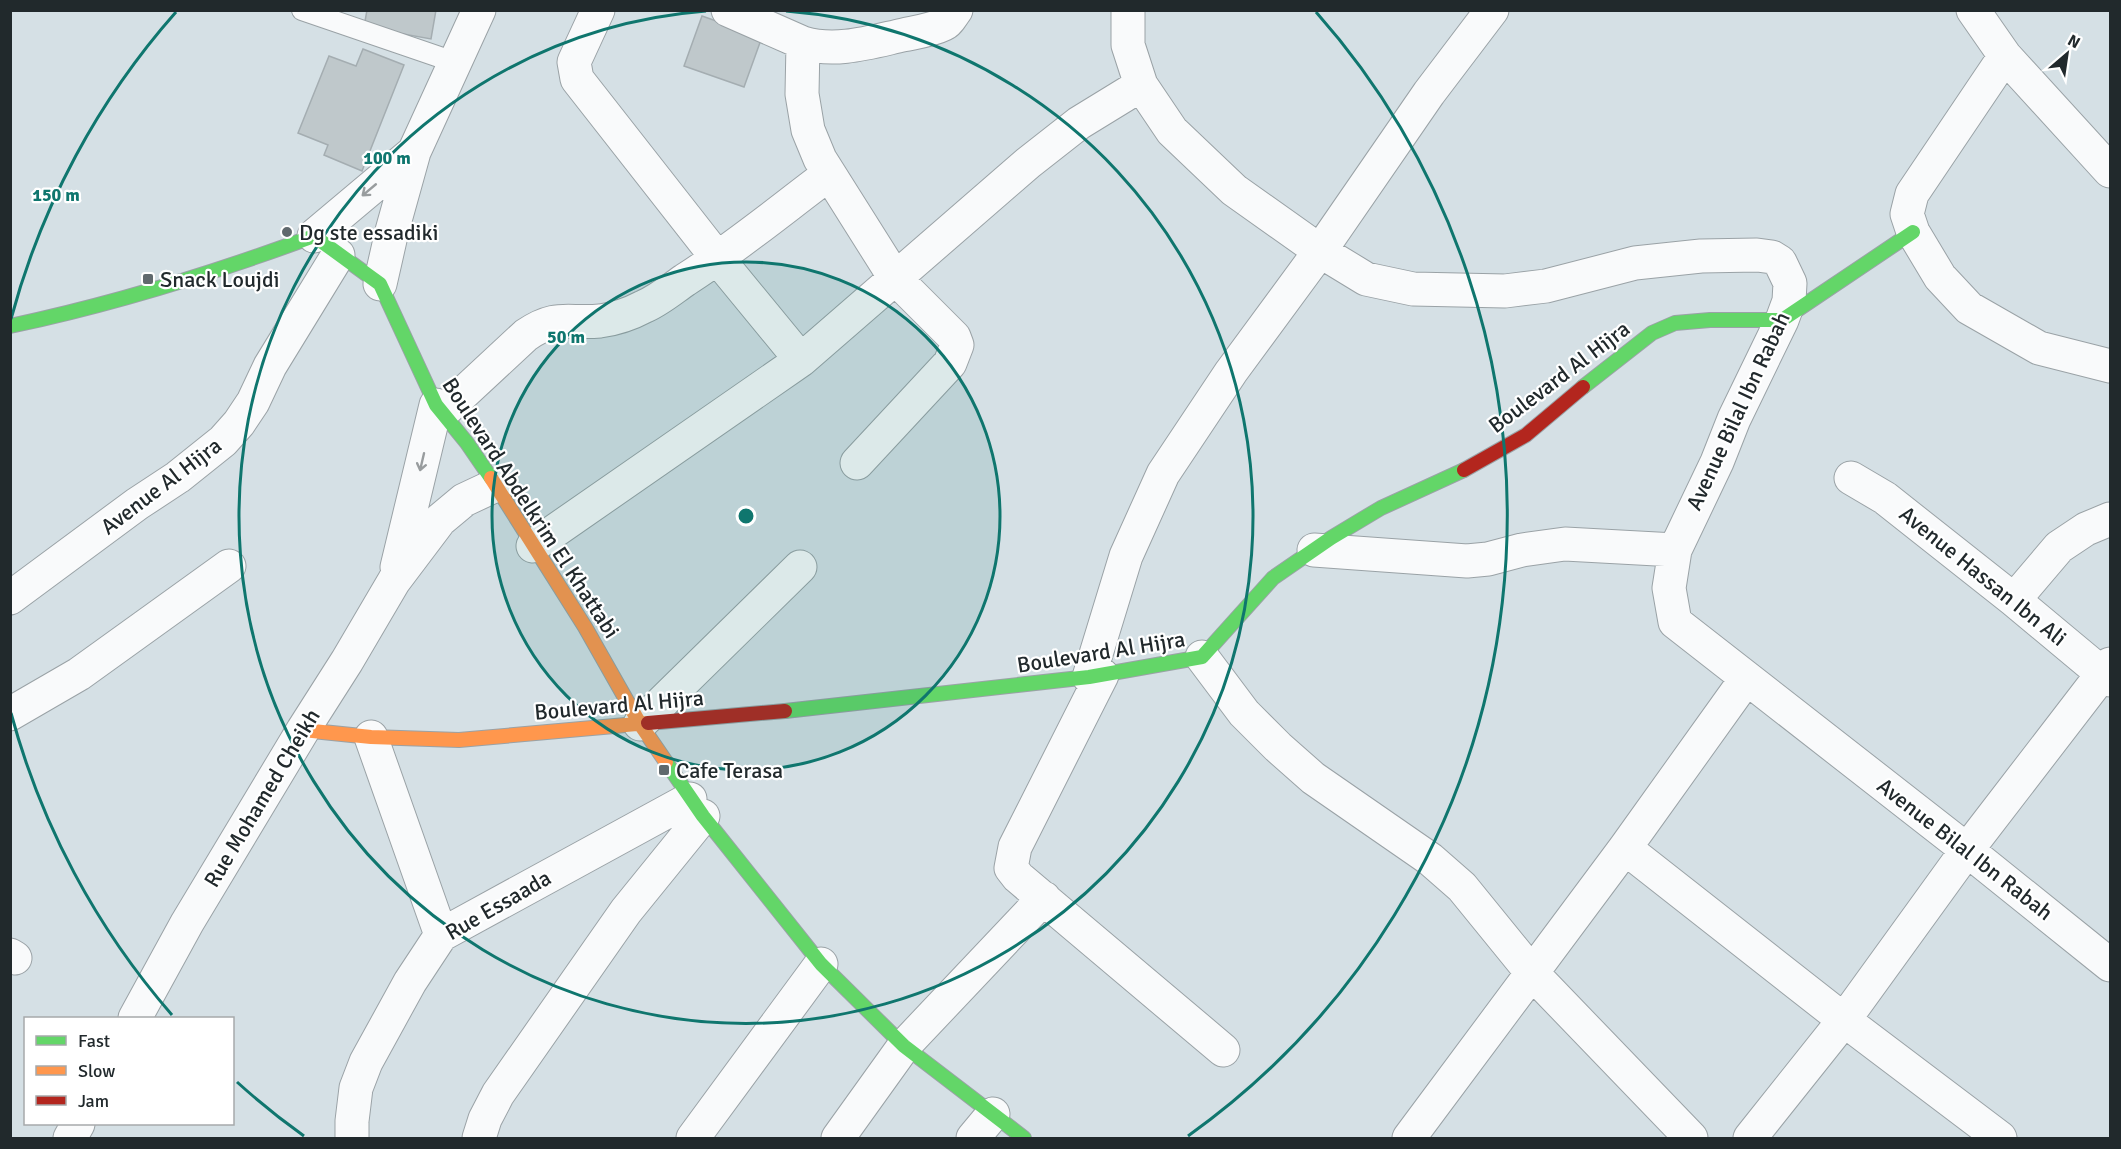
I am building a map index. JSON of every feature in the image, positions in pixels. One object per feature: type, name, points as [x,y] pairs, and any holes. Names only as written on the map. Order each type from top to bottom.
[{"type":"street","name":"Avenue Al Hijra","points":[[380,284],[414,152],[479,10]]},
{"type":"street","points":[[597,10],[574,63],[577,79],[718,259],[801,360]]},
{"type":"street","points":[[728,10],[813,46],[852,46],[929,29],[947,23],[956,10]]},
{"type":"street","name":"Avenue Bilal Ibn Rabah","points":[[1128,10],[1128,45],[1141,85],[1172,131],[1234,190],[1320,251],[1366,279],[1413,289],[1505,291],[1546,286],[1635,263],[1701,256],[1772,257],[1780,262],[1790,283],[1789,300],[1782,320],[1675,550],[1669,588],[1675,622],[2110,965]]},
{"type":"street","points":[[1223,1050],[1018,877],[1011,868],[1011,860],[1095,676],[1126,556],[1163,474],[1231,372],[1320,251],[1429,93],[1492,10]]},
{"type":"street","points":[[1973,10],[2005,56],[2110,171]]},
{"type":"street","points":[[803,43],[802,93],[808,130],[829,174],[895,279],[954,337],[957,345],[950,363],[857,463]]},
{"type":"street","points":[[2005,56],[1912,194],[1907,214],[1913,231],[1940,277],[1969,308],[2039,348],[2110,366]]},
{"type":"street","points":[[533,546],[801,360],[1028,163],[1079,123],[1141,85]]},
{"type":"street","name":"Avenue Al Hijra","points":[[10,598],[137,504],[178,477],[223,441],[253,402],[326,245],[414,152]]},
{"type":"street","points":[[439,409],[540,326],[555,321],[602,321],[645,307],[718,259],[829,174]]},
{"type":"street","points":[[1782,320],[1913,231]]},
{"type":"street","points":[[10,326],[56,317],[235,266],[326,245],[380,284]]},
{"type":"street","name":"Boulevard Abdelkrim El Khattabi","points":[[380,284],[402,335],[439,409],[467,443],[496,485],[585,627],[640,724],[696,808],[821,964],[983,1126],[1024,1138]]},
{"type":"street","name":"Boulevard Al Hijra","points":[[303,730],[372,737],[459,740],[848,705],[1095,676],[1202,657],[1273,578],[1381,508],[1455,475],[1526,435],[1652,333],[1675,323],[1710,320],[1782,320]]},
{"type":"street","name":"Rue Mohamed Cheikh","points":[[394,581],[439,409]]},
{"type":"street","name":"Avenue Hassan Ibn Ali","points":[[1851,478],[1885,498],[2108,672]]},
{"type":"street","name":"Rue Mohamed Cheikh","points":[[136,1017],[187,923],[394,581],[440,520],[464,500],[496,485]]},
{"type":"street","points":[[2014,600],[2059,547],[2086,529],[2110,519]]},
{"type":"street","points":[[1314,550],[1467,561],[1565,544],[1675,550]]},
{"type":"street","points":[[10,714],[79,674],[229,566]]},
{"type":"street","points":[[640,724],[800,567]]},
{"type":"street","points":[[1202,657],[1244,712],[1305,770],[1430,859],[1462,887],[1532,973],[1692,1138]]},
{"type":"street","points":[[1750,1138],[1844,1020],[1967,850],[2108,672]]},
{"type":"street","points":[[1408,1138],[1625,848],[1746,679]]},
{"type":"street","points":[[372,737],[441,935]]},
{"type":"street","points":[[479,1138],[485,1119],[498,1094],[696,808]]},
{"type":"street","name":"Rue Essaada","points":[[352,1138],[356,1088],[366,1062],[410,982],[441,935],[696,808]]},
{"type":"street","points":[[1625,848],[1844,1020],[2000,1138]]},
{"type":"street","points":[[838,1138],[904,1046],[1044,898]]},
{"type":"street","points":[[693,1138],[821,964]]},
{"type":"lane","points":[[302,10],[454,62]]},
{"type":"building","points":[[367,10],[436,10],[431,39],[364,27]]},
{"type":"building","points":[[702,16],[762,37],[744,87],[684,66]]},
{"type":"building","points":[[363,49],[404,65],[362,171],[324,155],[328,145],[298,133],[329,56],[356,66]]},
{"type":"traffic: fast","points":[[1583,387],[1652,333],[1675,323],[1710,320],[1782,320],[1913,232]]},
{"type":"traffic: fast","points":[[10,326],[164,287],[314,236],[380,284],[436,405],[467,443],[491,478]]},
{"type":"traffic: fast","points":[[785,711],[1089,677],[1202,657],[1273,578],[1331,538],[1381,508],[1464,470]]},
{"type":"traffic: fast","points":[[666,762],[703,816],[821,964],[904,1046],[1024,1138]]},
{"type":"traffic: slow","points":[[491,478],[585,627],[640,724],[666,762]]},
{"type":"traffic: slow","points":[[303,730],[371,737],[459,740],[648,723]]},
{"type":"traffic: jam","points":[[1464,470],[1526,435],[1583,387]]},
{"type":"traffic: jam","points":[[648,723],[785,711]]},
{"type":"place","name":"Dg ste essadiki","points":[[287,232]]},
{"type":"place","name":"Snack Loujdi","points":[[148,279]]},
{"type":"place","name":"Cafe Terasa","points":[[664,770]]}]
